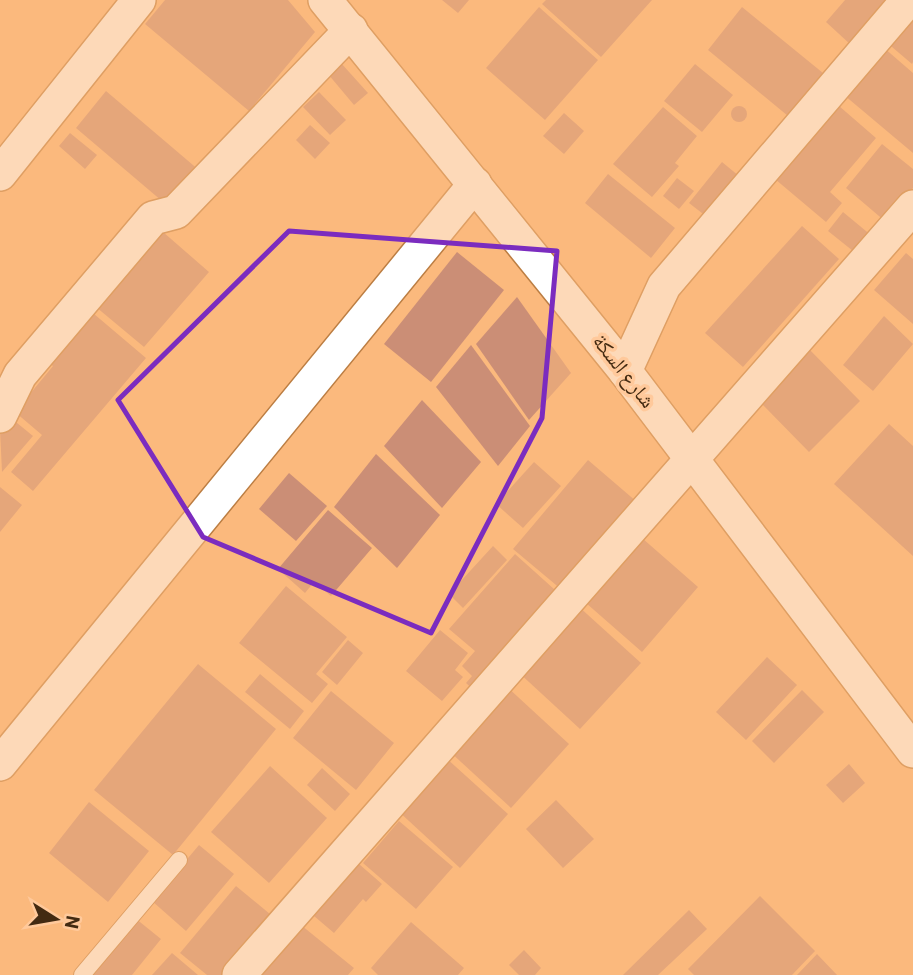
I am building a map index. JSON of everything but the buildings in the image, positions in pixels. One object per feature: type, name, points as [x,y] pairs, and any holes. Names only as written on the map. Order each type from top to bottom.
[{"type":"street","points":[[0,174],[139,0]]},
{"type":"street","name":"شارع السكة","points":[[325,0],[475,184],[481,197],[625,371],[913,751]]},
{"type":"street","points":[[625,371],[664,286],[908,0]]},
{"type":"street","points":[[0,416],[20,375],[153,218],[176,212],[351,30]]},
{"type":"street","points":[[0,764],[475,184]]},
{"type":"street","points":[[239,975],[913,207]]},
{"type":"lane","points":[[82,975],[179,860]]},
{"type":"highlighted area","points":[[289,231],[557,251],[542,418],[431,633],[203,537],[118,400]]}]
